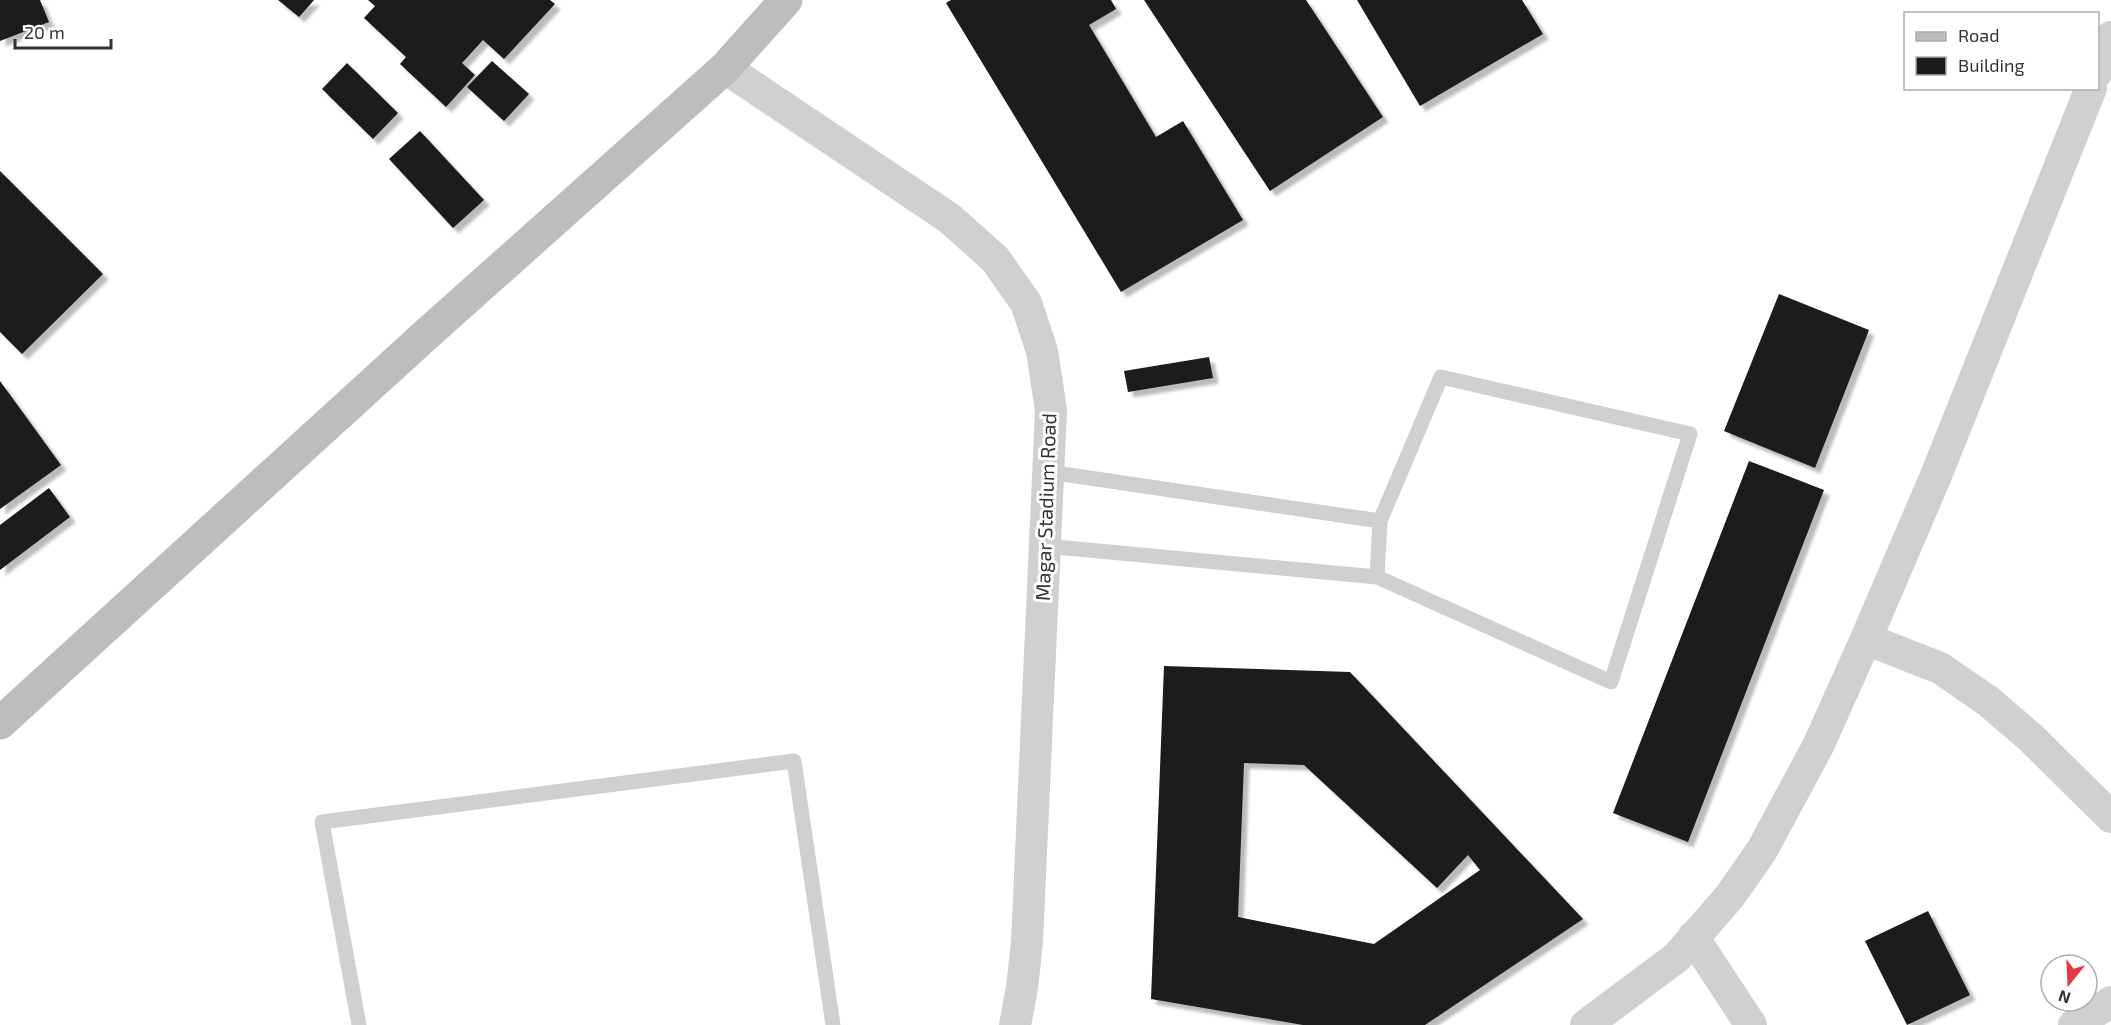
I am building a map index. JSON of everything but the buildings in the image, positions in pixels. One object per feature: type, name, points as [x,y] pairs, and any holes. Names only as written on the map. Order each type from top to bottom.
[{"type":"street","points":[[0,723],[429,332],[725,68],[786,0]]},
{"type":"street","points":[[2099,66],[2111,37]]},
{"type":"street","name":"Magar Stadium Road","points":[[725,68],[949,218],[995,259],[1026,303],[1042,351],[1051,410],[1027,942],[1015,1025]]},
{"type":"street","points":[[1586,1025],[1677,957],[1730,896],[1762,850],[1818,746],[1866,639],[1935,478],[2090,90]]},
{"type":"street","points":[[1866,639],[1940,668],[1988,701],[2030,736],[2111,817]]},
{"type":"street","points":[[1693,937],[1751,1025]]},
{"type":"street","points":[[2074,1025],[2111,1002]]},
{"type":"lane","points":[[1045,546],[1377,577],[1611,682],[1690,434],[1441,377],[1380,521],[1377,577]]},
{"type":"lane","points":[[1048,472],[1380,521]]},
{"type":"lane","points":[[359,1025],[322,822],[794,761],[833,1025]]}]
